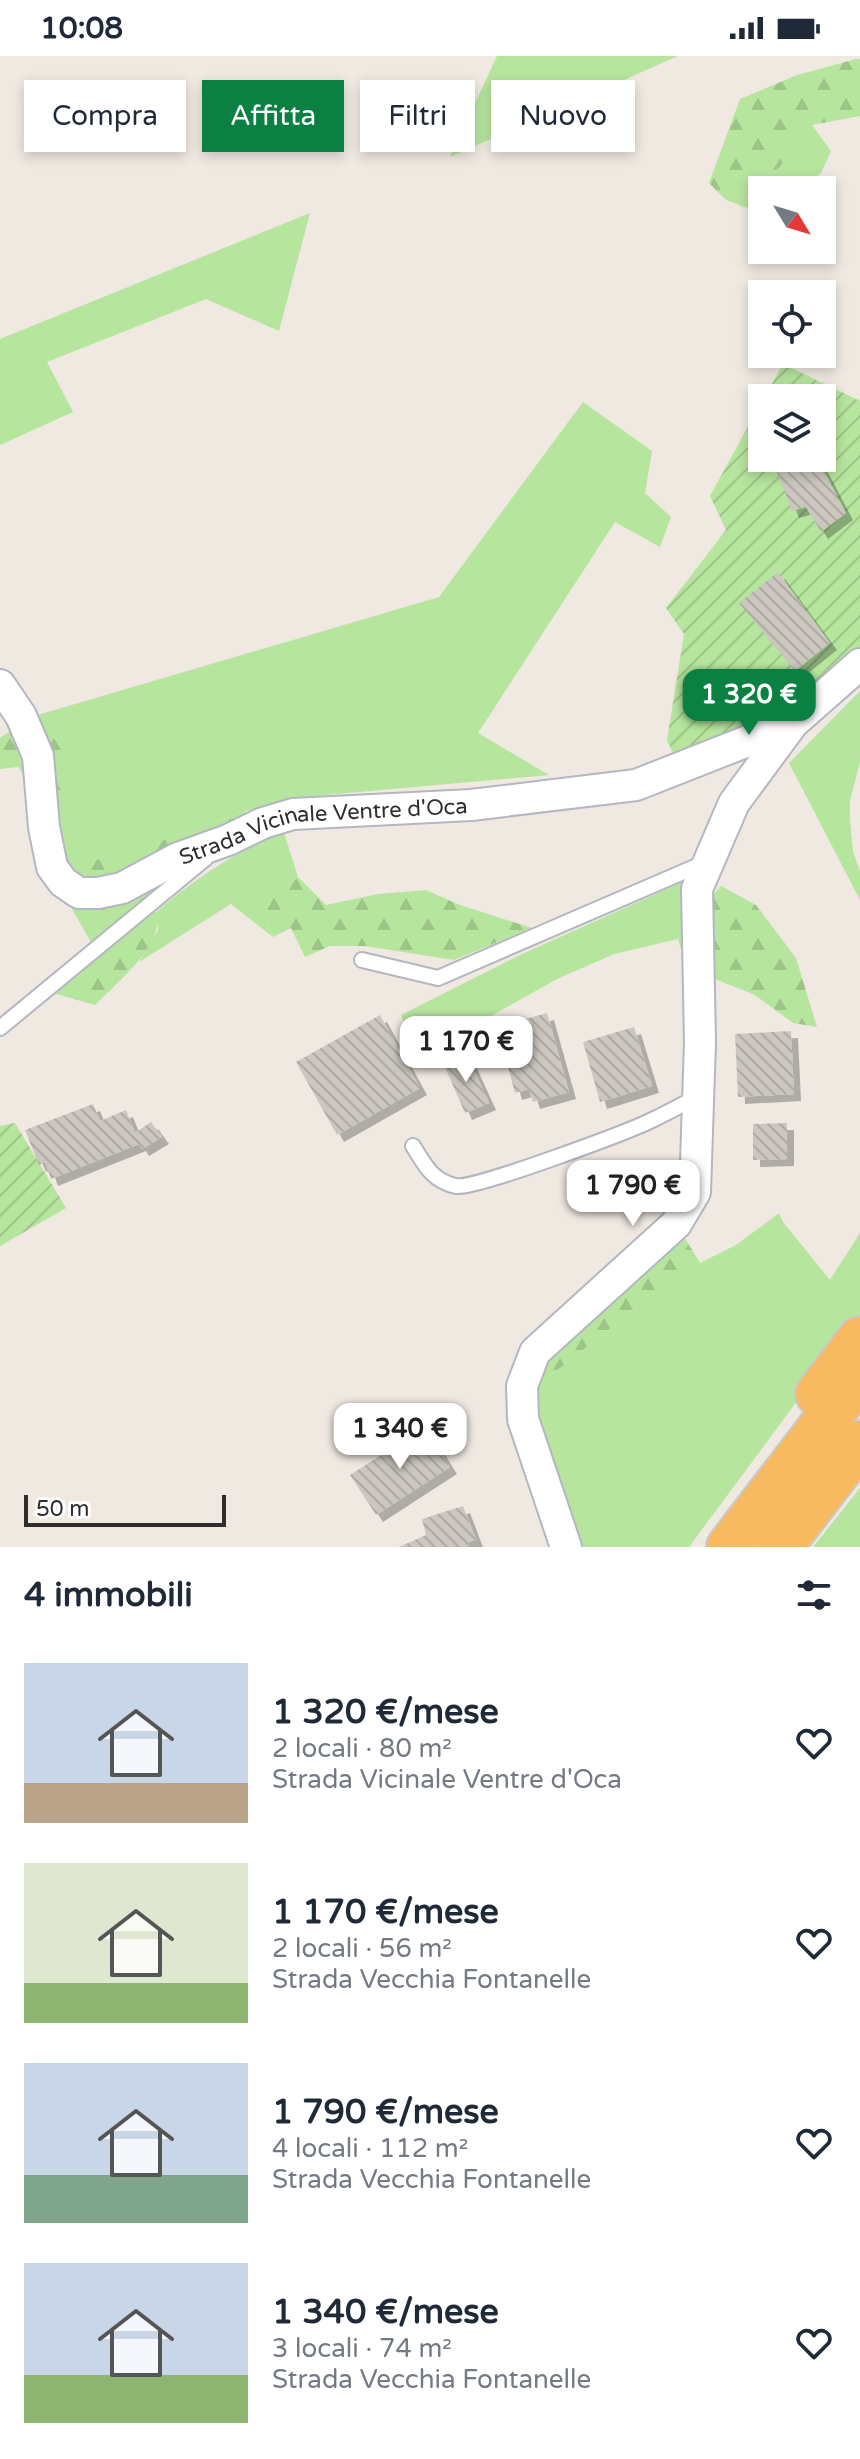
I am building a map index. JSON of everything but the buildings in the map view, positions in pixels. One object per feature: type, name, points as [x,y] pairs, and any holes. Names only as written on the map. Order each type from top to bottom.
[{"type":"highway","points":[[800,1455],[806,1410],[860,1339]]},
{"type":"highway","points":[[729,1547],[860,1376]]},
{"type":"highway","points":[[780,1547],[855,1453]]},
{"type":"street","name":"Strada Vicinale Ventre d'Oca","points":[[566,1547],[523,1419],[522,1386],[535,1352],[676,1224],[695,1192],[700,1042],[697,889],[734,803],[793,723],[860,664]]},
{"type":"street","name":"Strada Vicinale Ventre d'Oca","points":[[0,685],[21,716],[38,756],[52,867],[63,882],[79,893],[122,888],[178,858],[293,814],[471,805],[636,785],[793,723]]},
{"type":"lane","points":[[0,1028],[228,840]]},
{"type":"lane","points":[[362,960],[438,978],[708,862]]},
{"type":"lane","points":[[413,1146],[429,1173],[459,1188],[491,1180],[647,1123],[698,1096]]},
{"type":"green space","points":[[497,56],[678,56],[624,80],[491,80],[491,139],[475,146],[475,103]]},
{"type":"green space","points":[[860,59],[860,116],[812,125],[779,168],[766,176],[748,176],[748,187],[726,200],[709,183],[740,99],[797,75]]},
{"type":"green space","points":[[812,125],[831,151],[817,176],[766,176],[779,168]]},
{"type":"green space","points":[[748,187],[748,208],[726,200]]},
{"type":"green space","points":[[310,213],[279,331],[206,299],[47,362],[73,412],[0,445],[0,339]]},
{"type":"green space","points":[[781,368],[791,368],[825,384],[772,384]]},
{"type":"green space","points":[[836,389],[860,401],[860,660],[799,714],[677,762],[667,740],[684,634],[666,608],[726,530],[710,496],[748,427],[748,472],[836,472]]},
{"type":"green space","points":[[583,402],[652,451],[645,493],[671,517],[660,547],[615,522],[478,733],[549,775],[325,795],[246,811],[136,850],[55,868],[31,717],[439,597]]},
{"type":"green space","points":[[860,691],[860,762],[850,801],[850,820],[853,851],[860,872],[860,900],[789,763]]},
{"type":"green space","points":[[31,717],[55,740],[68,763],[69,790],[54,820],[18,767],[0,769],[0,738]]},
{"type":"green space","points":[[246,811],[244,829],[160,881],[143,900],[156,913],[154,937],[125,976],[95,1005],[53,993],[98,955],[67,900],[55,868],[136,850]]},
{"type":"green space","points":[[283,829],[298,877],[272,893],[265,915],[273,937],[231,904],[139,962],[158,930],[156,912],[217,866]]},
{"type":"green space","points":[[698,875],[694,915],[682,928],[678,939],[614,954],[557,979],[475,1025],[438,1040],[411,1038],[401,1015],[520,955]]},
{"type":"green space","points":[[298,877],[326,905],[378,894],[426,890],[460,905],[532,928],[454,960],[365,946],[330,946],[305,957],[291,928],[273,937],[265,915],[272,893]]},
{"type":"green space","points":[[721,886],[756,905],[796,958],[817,1027],[793,1023],[755,995],[710,977],[689,962],[682,952],[678,939],[682,928]]},
{"type":"green space","points":[[15,1123],[66,1208],[0,1246],[0,1126]]},
{"type":"green space","points":[[779,1213],[830,1280],[860,1233],[860,1316],[689,1547],[574,1547],[532,1441],[532,1390],[682,1272],[736,1245]]},
{"type":"green space","points":[[678,1227],[700,1263],[682,1272],[532,1390],[541,1358]]},
{"type":"green space","points":[[860,1488],[860,1547],[813,1547]]}]
